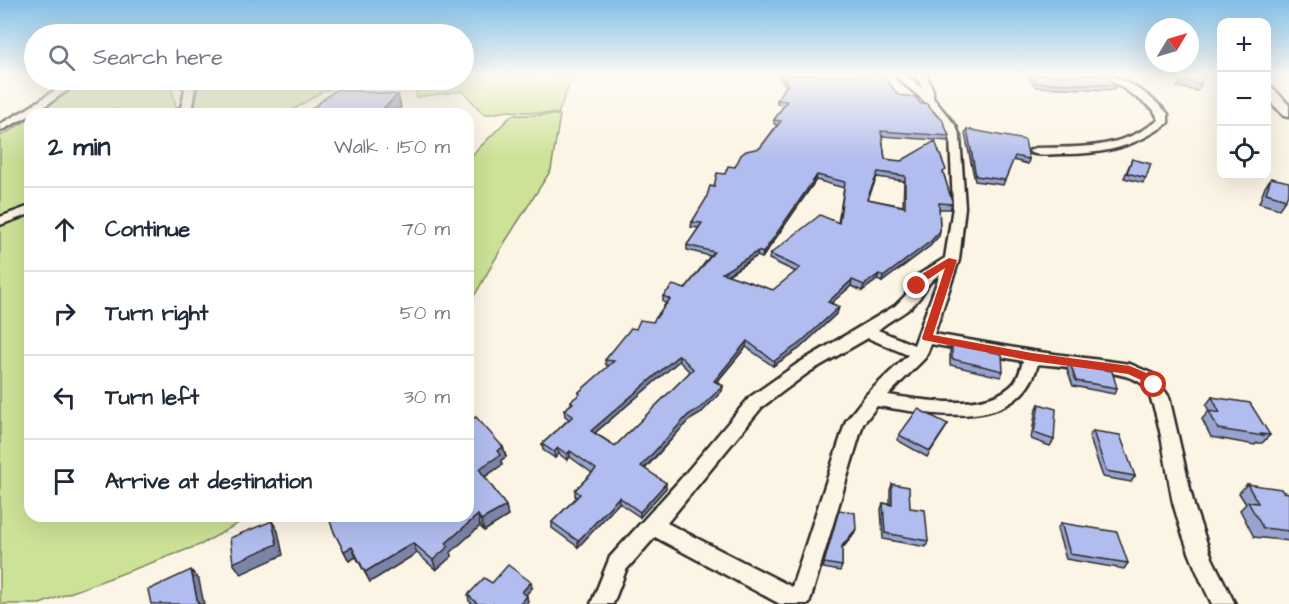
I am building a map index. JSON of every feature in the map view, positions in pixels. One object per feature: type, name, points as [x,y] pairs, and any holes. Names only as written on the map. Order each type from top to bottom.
[{"type":"street","points":[[651,525],[701,549],[798,603],[855,421],[923,346],[952,260],[959,207],[955,137],[952,128],[932,103]]},
{"type":"street","points":[[1035,151],[1120,147],[1135,141],[1164,121],[1163,114],[1151,103]]},
{"type":"street","points":[[0,128],[24,115]]},
{"type":"street","points":[[0,221],[24,212]]},
{"type":"street","points":[[602,604],[618,564],[686,487],[756,402],[803,368],[900,309],[911,300],[923,278],[952,260]]},
{"type":"street","points":[[867,331],[923,346],[1130,370],[1147,378],[1154,385],[1160,397],[1184,506],[1202,561],[1224,604]]},
{"type":"street","points":[[873,399],[932,406],[989,405],[1019,388],[1028,373],[1032,357]]},
{"type":"green space","points":[[52,103],[175,103],[176,107],[175,108],[46,108]]},
{"type":"green space","points":[[196,103],[304,103],[296,108],[195,107]]},
{"type":"green space","points":[[474,103],[562,103],[558,114],[508,111],[484,115]]},
{"type":"green space","points":[[512,115],[560,115],[551,170],[505,242],[474,296],[474,153]]},
{"type":"green space","points":[[24,122],[24,522],[240,522],[202,544],[40,604],[0,604],[0,136]]},
{"type":"building","points":[[319,103],[389,103],[384,108],[313,108]]},
{"type":"building","points":[[786,103],[926,103],[942,119],[949,136],[881,131],[885,159],[901,161],[935,141],[946,170],[943,172],[952,201],[952,204],[939,203],[940,231],[931,241],[883,277],[879,274],[864,285],[852,280],[828,302],[839,307],[800,343],[774,361],[747,341],[714,381],[723,386],[700,408],[688,415],[641,466],[666,483],[640,512],[619,497],[578,541],[552,522],[580,494],[575,490],[596,469],[570,451],[567,454],[558,448],[554,452],[542,444],[573,416],[564,410],[573,403],[571,401],[580,394],[579,392],[614,361],[605,360],[631,328],[636,329],[640,320],[653,322],[670,299],[663,296],[673,285],[685,289],[714,252],[687,245],[702,223],[692,222],[706,199],[710,186],[714,187],[717,173],[725,174],[728,166],[735,167],[741,155],[746,151],[760,148],[781,121],[774,120]],"holes":[[[878,172],[905,176],[905,207],[867,199]],[[817,175],[845,182],[839,223],[820,215],[770,254],[800,268],[773,290],[722,273],[758,251],[763,253]],[[679,355],[693,369],[615,446],[591,431]]]},
{"type":"building","points":[[967,129],[1025,140],[1029,159],[1015,156],[1005,180],[976,176]]},
{"type":"building","points":[[1132,159],[1151,164],[1146,178],[1127,173]]},
{"type":"building","points":[[1271,178],[1289,182],[1286,199],[1266,193]]},
{"type":"building","points":[[952,344],[1002,354],[1003,371],[952,359]]},
{"type":"building","points":[[1070,363],[1112,371],[1117,388],[1076,381]]},
{"type":"building","points":[[1212,397],[1250,403],[1270,435],[1218,429],[1209,411],[1220,413]]},
{"type":"building","points":[[1039,404],[1056,409],[1054,440],[1034,433]]},
{"type":"building","points":[[918,409],[948,424],[930,451],[899,435]]},
{"type":"building","points":[[476,417],[503,447],[497,451],[500,455],[479,469],[506,506],[481,520],[478,515],[474,518],[474,418]]},
{"type":"building","points":[[1093,431],[1120,435],[1135,476],[1106,471]]},
{"type":"building","points":[[892,484],[909,487],[910,508],[925,510],[928,541],[885,533],[883,503],[892,505]]},
{"type":"building","points":[[1247,484],[1281,489],[1289,493],[1289,531],[1263,528],[1248,502],[1258,503]]},
{"type":"building","points":[[839,510],[855,513],[856,529],[842,546],[842,566],[824,563]]},
{"type":"building","points":[[272,522],[277,544],[233,563],[230,538]]},
{"type":"building","points":[[330,522],[470,522],[446,543],[449,546],[433,560],[413,543],[365,572],[352,547],[344,551]]},
{"type":"building","points":[[1061,523],[1117,532],[1128,563],[1070,554]]},
{"type":"building","points":[[508,565],[531,582],[522,592],[527,596],[520,604],[478,604],[468,595],[484,578],[492,583]]},
{"type":"building","points":[[191,570],[198,604],[151,604],[148,590]]},
{"type":"route","points":[[917,286],[923,278],[952,260],[927,338],[1032,357],[1130,370],[1147,378],[1154,385]]}]
